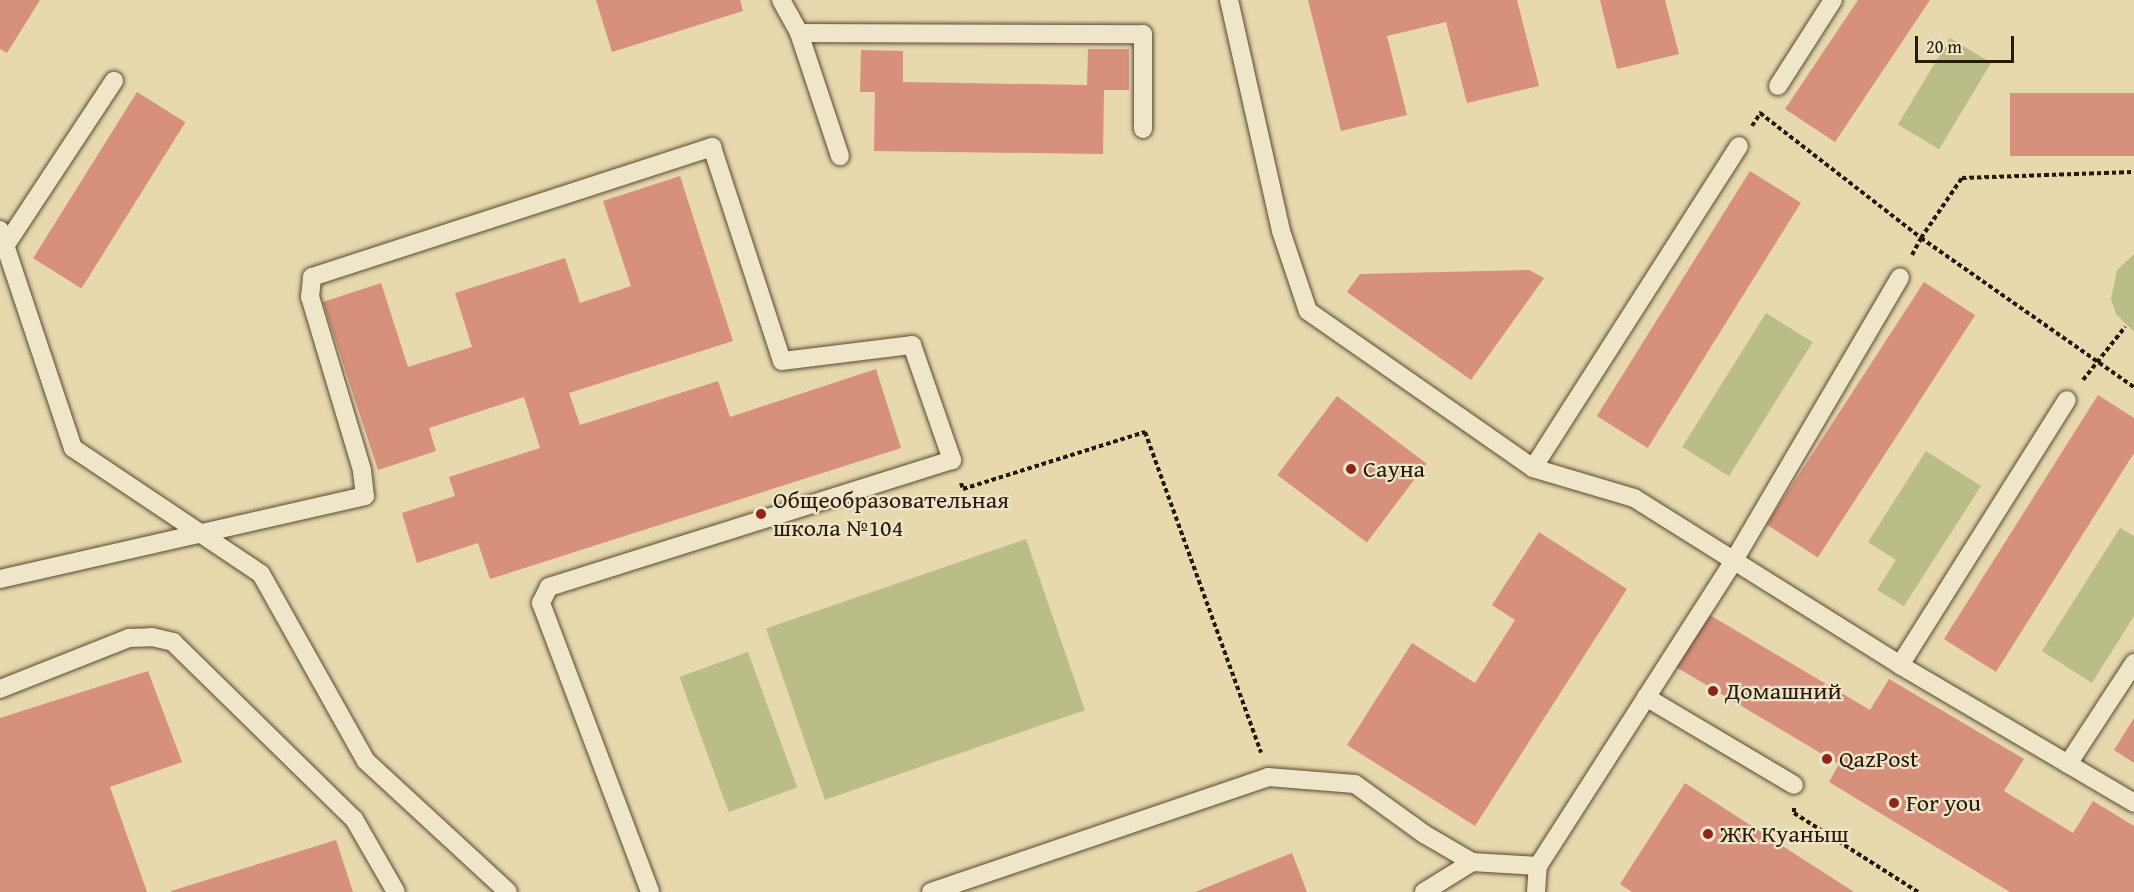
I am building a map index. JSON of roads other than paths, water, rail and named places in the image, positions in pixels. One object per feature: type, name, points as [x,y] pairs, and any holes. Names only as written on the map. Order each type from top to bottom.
[{"type":"lane","points":[[781,0],[799,33],[840,156]]},
{"type":"lane","points":[[1229,0],[1281,231],[1308,311],[1533,468],[1634,498],[1900,665],[2134,803]]},
{"type":"lane","points":[[1778,86],[1833,0]]},
{"type":"lane","points":[[799,33],[1143,34],[1143,129]]},
{"type":"lane","points":[[114,81],[3,238],[74,448],[261,574],[366,761],[508,892]]},
{"type":"lane","points":[[1533,468],[1739,146]]},
{"type":"lane","points":[[0,579],[203,535],[365,496],[362,470],[310,297],[312,277],[712,147],[782,362],[912,345],[952,460],[549,586],[541,603],[650,892]]},
{"type":"lane","points":[[1536,892],[1538,866],[1733,562],[1900,277]]},
{"type":"lane","points":[[1900,665],[2067,400]]},
{"type":"lane","points":[[0,689],[129,638],[152,637],[173,642],[354,819],[396,892]]},
{"type":"lane","points":[[2068,764],[2134,663]]},
{"type":"lane","points":[[1646,697],[1794,785]]},
{"type":"lane","points":[[931,892],[1268,777],[1355,784],[1424,834],[1473,862],[1538,866]]},
{"type":"lane","points":[[1424,892],[1473,862]]},
{"type":"place","name":"Сауна","points":[[1351,469]]},
{"type":"place","name":"Общеобразовательная школа №104","points":[[761,514]]},
{"type":"place","name":"Домашний","points":[[1713,691]]},
{"type":"place","name":"QazPost","points":[[1827,759]]},
{"type":"place","name":"For you","points":[[1894,803]]},
{"type":"place","name":"ЖК Куаныш","points":[[1708,834]]}]
